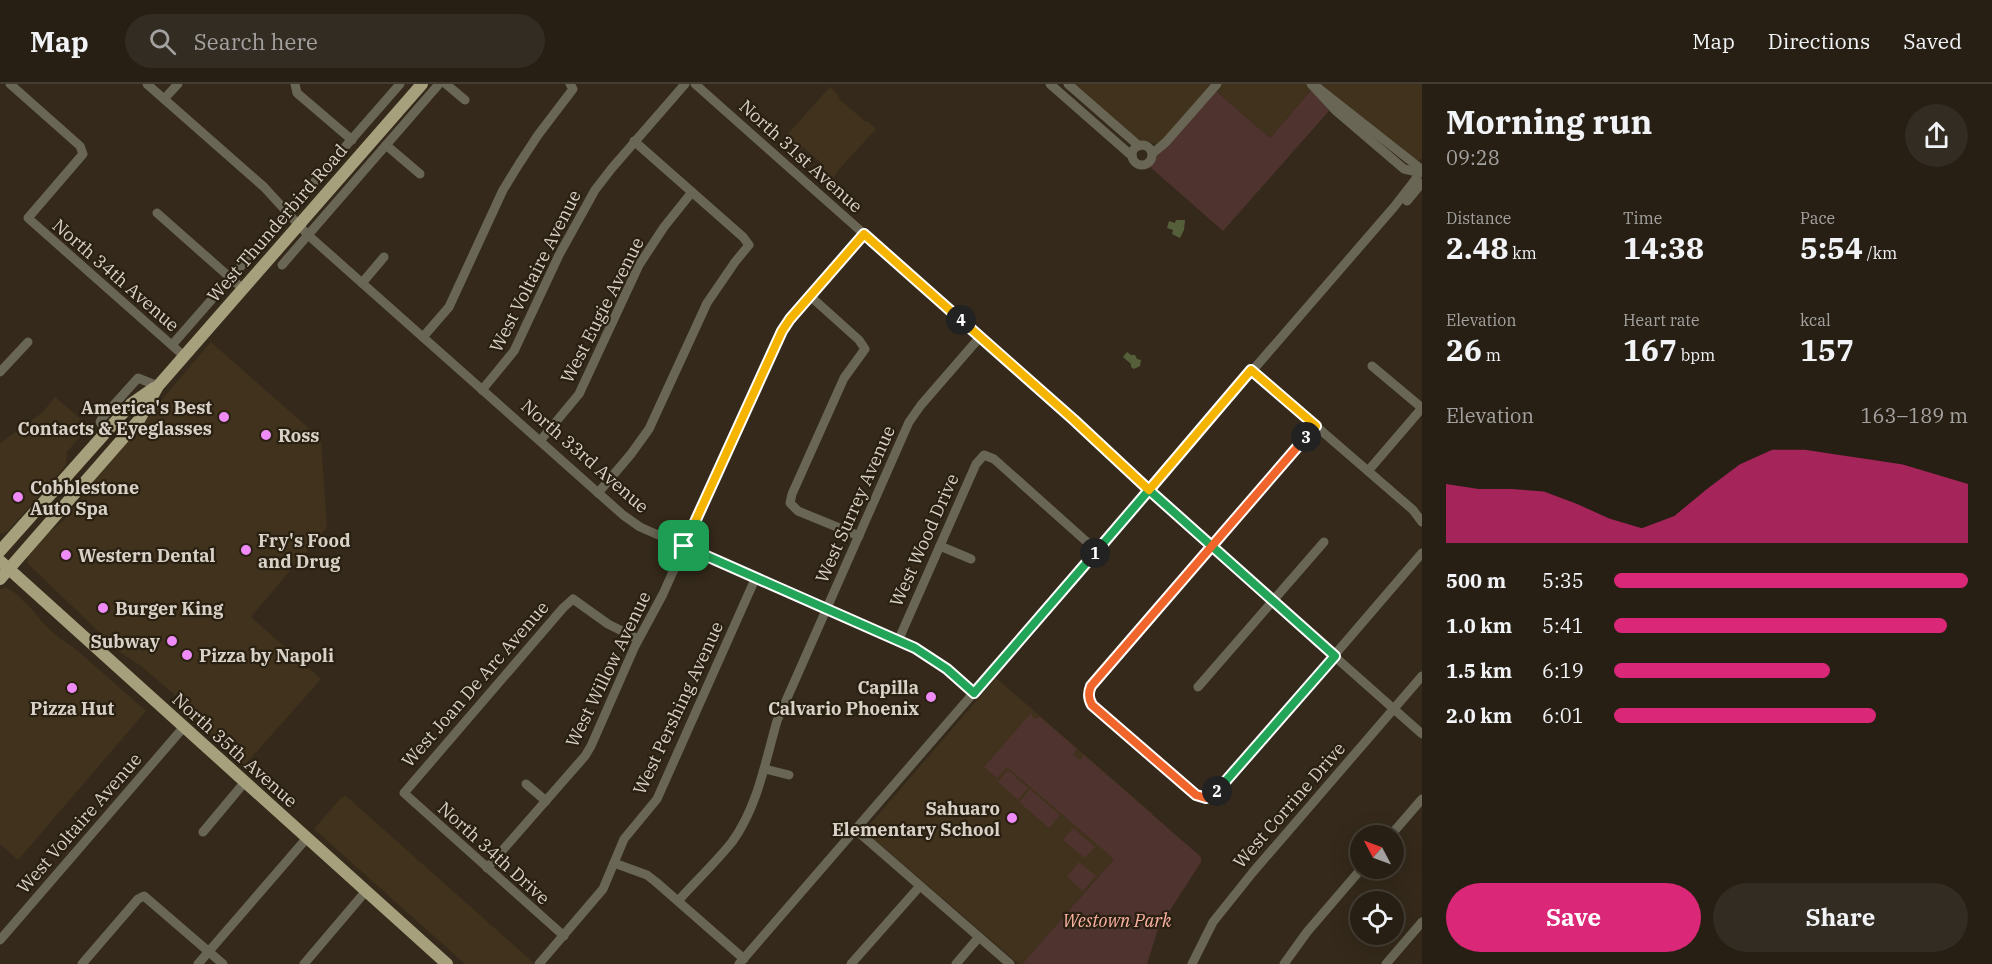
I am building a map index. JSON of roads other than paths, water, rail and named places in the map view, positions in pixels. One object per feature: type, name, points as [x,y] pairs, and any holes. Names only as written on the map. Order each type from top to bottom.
[{"type":"main road","name":"West Thunderbird Road","points":[[0,579],[4,565],[90,476],[139,420],[158,386],[422,84]]},
{"type":"main road","name":"West Thunderbird Road","points":[[0,551],[131,404],[158,386]]},
{"type":"main road","points":[[90,476],[90,464],[104,443],[110,427]]},
{"type":"main road","name":"North 35th Avenue","points":[[4,565],[447,964]]},
{"type":"street","name":"North 34th Avenue","points":[[10,84],[80,146],[83,154],[28,218],[184,356]]},
{"type":"street","name":"North 33rd Avenue","points":[[147,84],[264,186],[308,235],[598,493],[640,527],[898,641],[926,655],[974,693]]},
{"type":"street","points":[[164,99],[178,84]]},
{"type":"street","name":"West Thunderbird Road","points":[[172,345],[400,84]]},
{"type":"street","name":"West Thunderbird Road","points":[[282,265],[439,84]]},
{"type":"street","points":[[446,84],[465,100]]},
{"type":"street","name":"West Voltaire Avenue","points":[[482,390],[514,351],[558,255],[595,190],[634,141],[685,84]]},
{"type":"street","name":"North 31st Avenue","points":[[695,84],[1086,431],[1211,547],[1422,734]]},
{"type":"street","points":[[1050,84],[1132,156],[1136,163],[1143,165],[1150,161],[1152,154],[1166,142],[1217,84]]},
{"type":"street","points":[[1068,84],[1139,146]]},
{"type":"street","points":[[614,863],[647,874],[679,900],[742,962],[1251,370],[1394,207],[1403,205],[1420,176],[1404,169],[1335,110],[1312,84]]},
{"type":"street","points":[[295,85],[297,93],[351,140]]},
{"type":"street","points":[[423,337],[449,307],[503,190],[572,87]]},
{"type":"street","points":[[598,493],[649,429],[707,303],[749,245],[743,237],[634,141]]},
{"type":"street","points":[[386,145],[420,174]]},
{"type":"street","points":[[1132,156],[1134,150],[1139,146],[1146,146],[1152,154]]},
{"type":"street","name":"West Eugie Avenue","points":[[540,441],[579,394],[639,265],[664,227],[692,192]]},
{"type":"street","points":[[157,213],[243,289]]},
{"type":"street","name":"West Willow Avenue","points":[[487,868],[585,756],[638,639],[660,601],[774,344],[790,319],[864,234]]},
{"type":"street","points":[[362,283],[384,257]]},
{"type":"street","points":[[810,296],[859,340],[865,349],[844,378],[790,503],[798,511],[859,536]]},
{"type":"street","name":"West Surrey Avenue","points":[[679,900],[732,841],[753,801],[765,770],[777,721],[914,412],[980,337]]},
{"type":"street","points":[[0,372],[28,342]]},
{"type":"street","points":[[1368,471],[1422,408],[1372,366]]},
{"type":"street","points":[[1251,370],[1413,510],[1422,522]]},
{"type":"street","name":"West Thunderbird Road","points":[[110,427],[100,422],[102,418],[138,378],[158,386]]},
{"type":"street","points":[[1316,426],[1091,686],[1088,697],[1092,705],[1196,795],[1206,798],[1216,794],[1422,553]]},
{"type":"street","name":"West Wood Drive","points":[[898,641],[976,464],[984,455],[993,459],[1096,551]]},
{"type":"street","points":[[1198,687],[1324,542]]},
{"type":"street","points":[[940,546],[971,559]]},
{"type":"street","name":"West Pershing Avenue","points":[[539,964],[603,890],[624,839],[663,789],[756,577]]},
{"type":"street","name":"West Joan De Arc Avenue","points":[[404,793],[562,608],[573,599],[608,624],[638,639]]},
{"type":"street","name":"West Corrine Drive","points":[[1192,964],[1213,922],[1253,872],[1422,676]]},
{"type":"street","name":"West Voltaire Avenue","points":[[0,940],[183,728]]},
{"type":"street","points":[[765,770],[789,775]]},
{"type":"street","points":[[202,832],[244,783]]},
{"type":"street","points":[[526,784],[546,801]]},
{"type":"street","name":"North 34th Drive","points":[[404,793],[564,936]]},
{"type":"street","points":[[1400,825],[1422,799]]},
{"type":"street","points":[[856,830],[1010,964]]},
{"type":"street","points":[[198,964],[306,839]]},
{"type":"street","points":[[1284,964],[1306,932],[1352,879]]},
{"type":"street","points":[[851,964],[920,886]]},
{"type":"street","points":[[304,964],[366,891]]},
{"type":"street","points":[[82,964],[138,899],[144,896],[224,964]]},
{"type":"street","points":[[1386,964],[1422,922]]},
{"type":"street","points":[[956,964],[979,937]]},
{"type":"place","name":"America's Best Contacts & Eyeglasses","points":[[224,417]]},
{"type":"place","name":"Ross","points":[[266,435]]},
{"type":"place","name":"Cobblestone Auto Spa","points":[[18,497]]},
{"type":"place","name":"Fry's Food and Drug","points":[[246,550]]},
{"type":"place","name":"Western Dental","points":[[66,555]]},
{"type":"place","name":"Burger King","points":[[103,608]]},
{"type":"place","name":"Subway","points":[[172,641]]},
{"type":"place","name":"Pizza by Napoli","points":[[187,655]]},
{"type":"place","name":"Pizza Hut","points":[[72,688]]},
{"type":"place","name":"Capilla Calvario Phoenix","points":[[931,697]]},
{"type":"place","name":"Sahuaro Elementary School","points":[[1012,818]]},
{"type":"park label","name":"Westown Park","points":[[1117,920]]}]
